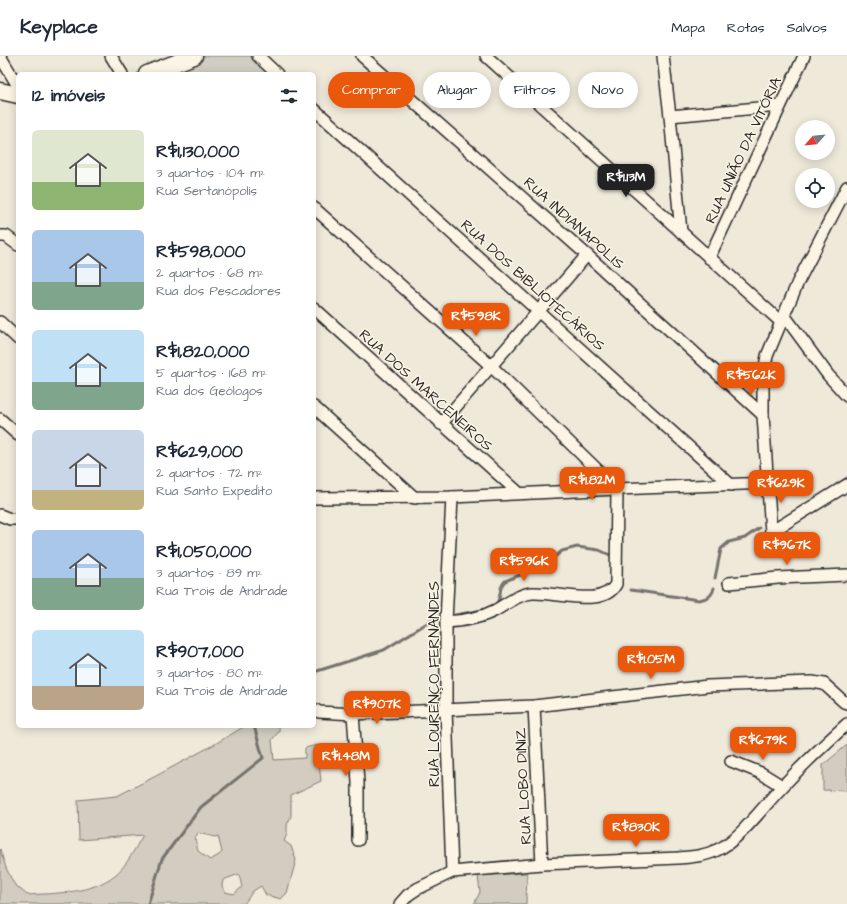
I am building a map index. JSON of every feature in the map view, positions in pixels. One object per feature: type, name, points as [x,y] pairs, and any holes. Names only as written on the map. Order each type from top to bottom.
[{"type":"street","points":[[0,56],[16,83]]},
{"type":"street","points":[[111,56],[121,72]]},
{"type":"street","points":[[159,72],[194,56]]},
{"type":"street","points":[[258,56],[275,72]]},
{"type":"street","name":"RUA INDIANAPOLIS","points":[[362,56],[587,255],[763,415]]},
{"type":"street","points":[[486,56],[709,258],[782,318],[847,396]]},
{"type":"street","points":[[663,56],[680,232]]},
{"type":"street","name":"RUA UNIÃO DA VITÓRIA","points":[[709,258],[804,56]]},
{"type":"street","points":[[0,91],[16,95]]},
{"type":"street","points":[[670,116],[780,106]]},
{"type":"street","name":"RUA DOS BIBLIOTECÁRIOS","points":[[316,111],[539,310],[731,485]]},
{"type":"street","points":[[847,187],[798,282],[767,356],[762,376],[763,415],[771,532],[847,485]]},
{"type":"street","points":[[316,210],[491,366],[617,488],[616,584],[613,589],[604,595],[579,598],[551,593],[525,594],[476,618],[446,622]]},
{"type":"street","points":[[1,236],[11,239],[16,243]]},
{"type":"street","points":[[441,424],[587,255]]},
{"type":"street","name":"RUA DOS MARCENEIROS","points":[[316,310],[519,493]]},
{"type":"street","points":[[0,322],[16,337]]},
{"type":"street","points":[[316,409],[415,498]]},
{"type":"street","points":[[0,419],[16,433]]},
{"type":"street","points":[[316,498],[452,497],[617,488],[768,483]]},
{"type":"street","name":"RUA LOURENÇO FERNANDES","points":[[452,497],[446,622],[446,710],[452,872]]},
{"type":"street","points":[[0,515],[16,519]]},
{"type":"street","points":[[729,583],[778,578],[847,575]]},
{"type":"street","points":[[316,710],[319,712],[353,714],[534,706],[708,686],[812,682],[824,684],[847,703]]},
{"type":"street","name":"RUA LOBO DINIZ","points":[[534,706],[542,864]]},
{"type":"street","points":[[353,714],[358,782],[358,840]]},
{"type":"street","points":[[400,904],[408,895],[417,889],[452,872],[542,864],[700,856],[718,850],[731,841],[752,821],[782,786],[847,724]]},
{"type":"street","points":[[732,761],[761,772],[782,786]]},
{"type":"shaded area","points":[[193,56],[258,56],[275,72],[170,72]]},
{"type":"shaded area","points":[[242,728],[279,728],[279,731],[272,740],[274,760],[305,758],[305,748],[317,745],[321,781],[291,795],[291,816],[287,825],[287,834],[284,841],[291,846],[296,860],[287,893],[281,899],[266,895],[261,886],[253,891],[244,904],[0,904],[0,849],[6,868],[14,884],[27,895],[61,893],[84,889],[95,886],[115,875],[127,862],[143,835],[79,840],[78,800],[117,796]],"holes":[[[198,833],[215,837],[218,836],[222,852],[210,860],[198,851],[195,838]],[[239,874],[242,887],[234,894],[225,892],[222,886],[223,880]]]},
{"type":"shaded area","points":[[847,745],[847,791],[823,790],[823,765]]},
{"type":"shaded area","points":[[527,873],[526,904],[474,904],[480,892],[478,876]]},
{"type":"waterway","points":[[820,496],[847,478]]},
{"type":"waterway","points":[[715,578],[721,549],[729,542],[745,538],[759,528]]},
{"type":"waterway","points":[[495,605],[499,599],[501,587],[505,581],[545,565],[562,551],[577,547],[599,550],[610,555]]},
{"type":"waterway","points":[[631,590],[699,600],[709,597],[714,588]]},
{"type":"waterway","points":[[455,615],[483,610]]},
{"type":"waterway","points":[[316,671],[384,650],[432,620],[439,619]]},
{"type":"waterway","points":[[148,904],[162,859],[201,807],[263,758],[255,728]]}]
